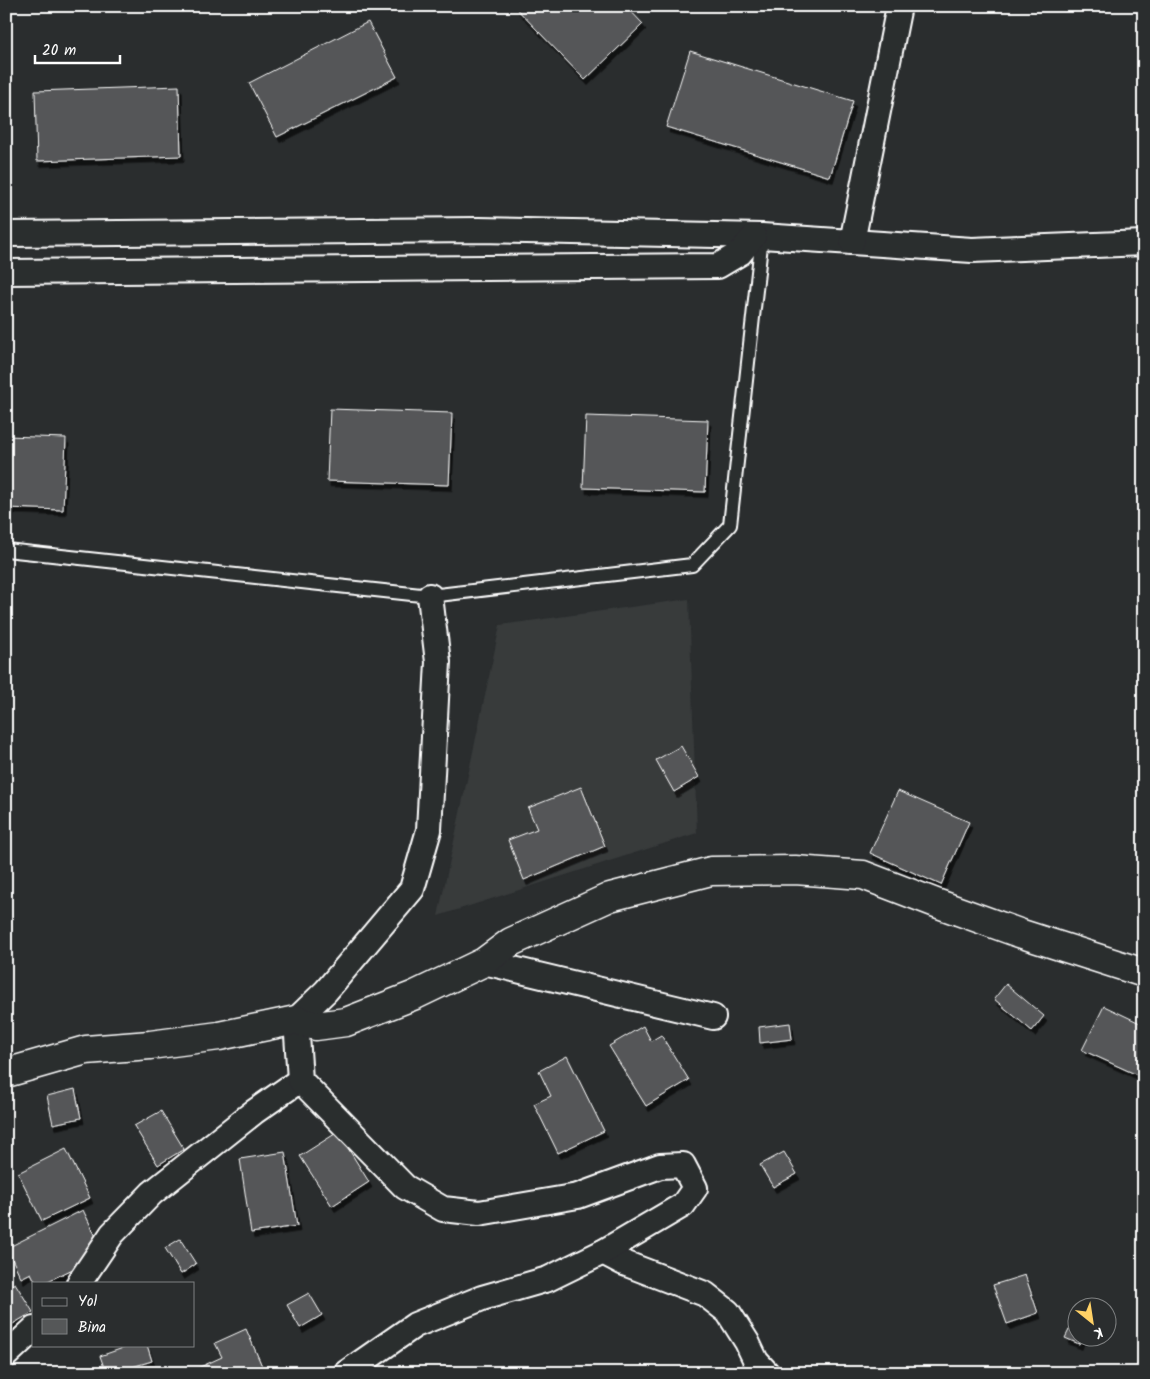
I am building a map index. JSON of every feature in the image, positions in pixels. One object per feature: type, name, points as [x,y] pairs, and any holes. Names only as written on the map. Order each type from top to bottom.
[{"type":"street","points":[[852,242],[898,6]]},
{"type":"street","points":[[6,234],[479,230],[758,236],[972,250],[1144,243]]},
{"type":"street","points":[[6,272],[718,266],[740,253],[758,236]]},
{"type":"street","points":[[296,1020],[326,992],[412,889],[429,830],[438,662],[430,596]]},
{"type":"street","points":[[6,1073],[86,1050],[150,1045],[218,1036],[296,1020],[316,1026],[346,1022],[414,995],[484,962],[511,942],[610,898],[711,871],[795,870],[863,875],[1019,933],[1144,973]]},
{"type":"street","points":[[484,962],[713,1017]]},
{"type":"street","points":[[296,1020],[300,1080],[405,1187],[443,1209],[479,1213],[578,1196],[660,1166],[683,1165],[695,1188],[683,1205],[603,1252],[548,1279],[482,1298],[415,1325],[346,1373]]},
{"type":"street","points":[[80,1282],[112,1234],[152,1194],[254,1112],[300,1080]]},
{"type":"street","points":[[603,1252],[624,1263],[705,1294],[728,1312],[747,1342],[756,1362],[767,1373]]},
{"type":"street","points":[[6,1355],[32,1331]]},
{"type":"lane","points":[[6,550],[430,596],[692,565],[730,525],[758,236]]},
{"type":"shaded area","points":[[689,599],[697,833],[438,916],[500,625]]},
{"type":"building","points":[[514,6],[626,6],[643,24],[585,80]]},
{"type":"building","points":[[368,22],[397,77],[277,137],[249,83]]},
{"type":"building","points":[[690,51],[853,101],[830,177],[666,127]]},
{"type":"building","points":[[179,86],[181,156],[37,161],[35,91]]},
{"type":"building","points":[[330,409],[452,413],[449,485],[327,481]]},
{"type":"building","points":[[586,416],[708,420],[705,492],[583,488]]},
{"type":"building","points":[[6,436],[66,438],[63,510],[6,508]]},
{"type":"building","points":[[681,746],[699,777],[674,792],[656,760]]},
{"type":"building","points":[[581,787],[605,846],[524,880],[508,840],[537,829],[528,808]]},
{"type":"building","points":[[898,791],[969,822],[941,885],[870,853]]},
{"type":"building","points":[[1006,984],[1044,1016],[1032,1031],[994,999]]},
{"type":"building","points":[[1104,1006],[1144,1025],[1144,1078],[1082,1050]]},
{"type":"building","points":[[790,1023],[792,1039],[760,1043],[759,1027]]},
{"type":"building","points":[[643,1026],[651,1041],[661,1035],[689,1080],[646,1106],[609,1046]]},
{"type":"building","points":[[567,1056],[604,1131],[558,1153],[534,1104],[551,1096],[539,1071]]},
{"type":"building","points":[[75,1089],[81,1118],[53,1124],[47,1096]]},
{"type":"building","points":[[161,1111],[184,1149],[158,1165],[134,1126]]},
{"type":"building","points":[[338,1132],[369,1182],[332,1206],[300,1156]]},
{"type":"building","points":[[66,1149],[90,1198],[42,1221],[18,1173]]},
{"type":"building","points":[[285,1152],[297,1226],[251,1233],[240,1159]]},
{"type":"building","points":[[784,1152],[797,1174],[773,1187],[760,1165]]},
{"type":"building","points":[[83,1210],[100,1245],[83,1254],[87,1262],[46,1282],[36,1282],[31,1273],[21,1278],[7,1248]]},
{"type":"building","points":[[180,1239],[196,1264],[181,1274],[165,1248]]},
{"type":"building","points":[[1025,1275],[1038,1313],[1007,1324],[993,1285]]},
{"type":"building","points":[[15,1283],[32,1313],[6,1328],[6,1288]]},
{"type":"building","points":[[309,1293],[322,1315],[300,1328],[287,1305]]},
{"type":"building","points":[[246,1329],[265,1373],[187,1373],[222,1357],[215,1343]]},
{"type":"building","points":[[129,1346],[147,1346],[152,1361],[112,1373],[106,1373],[100,1356]]}]
